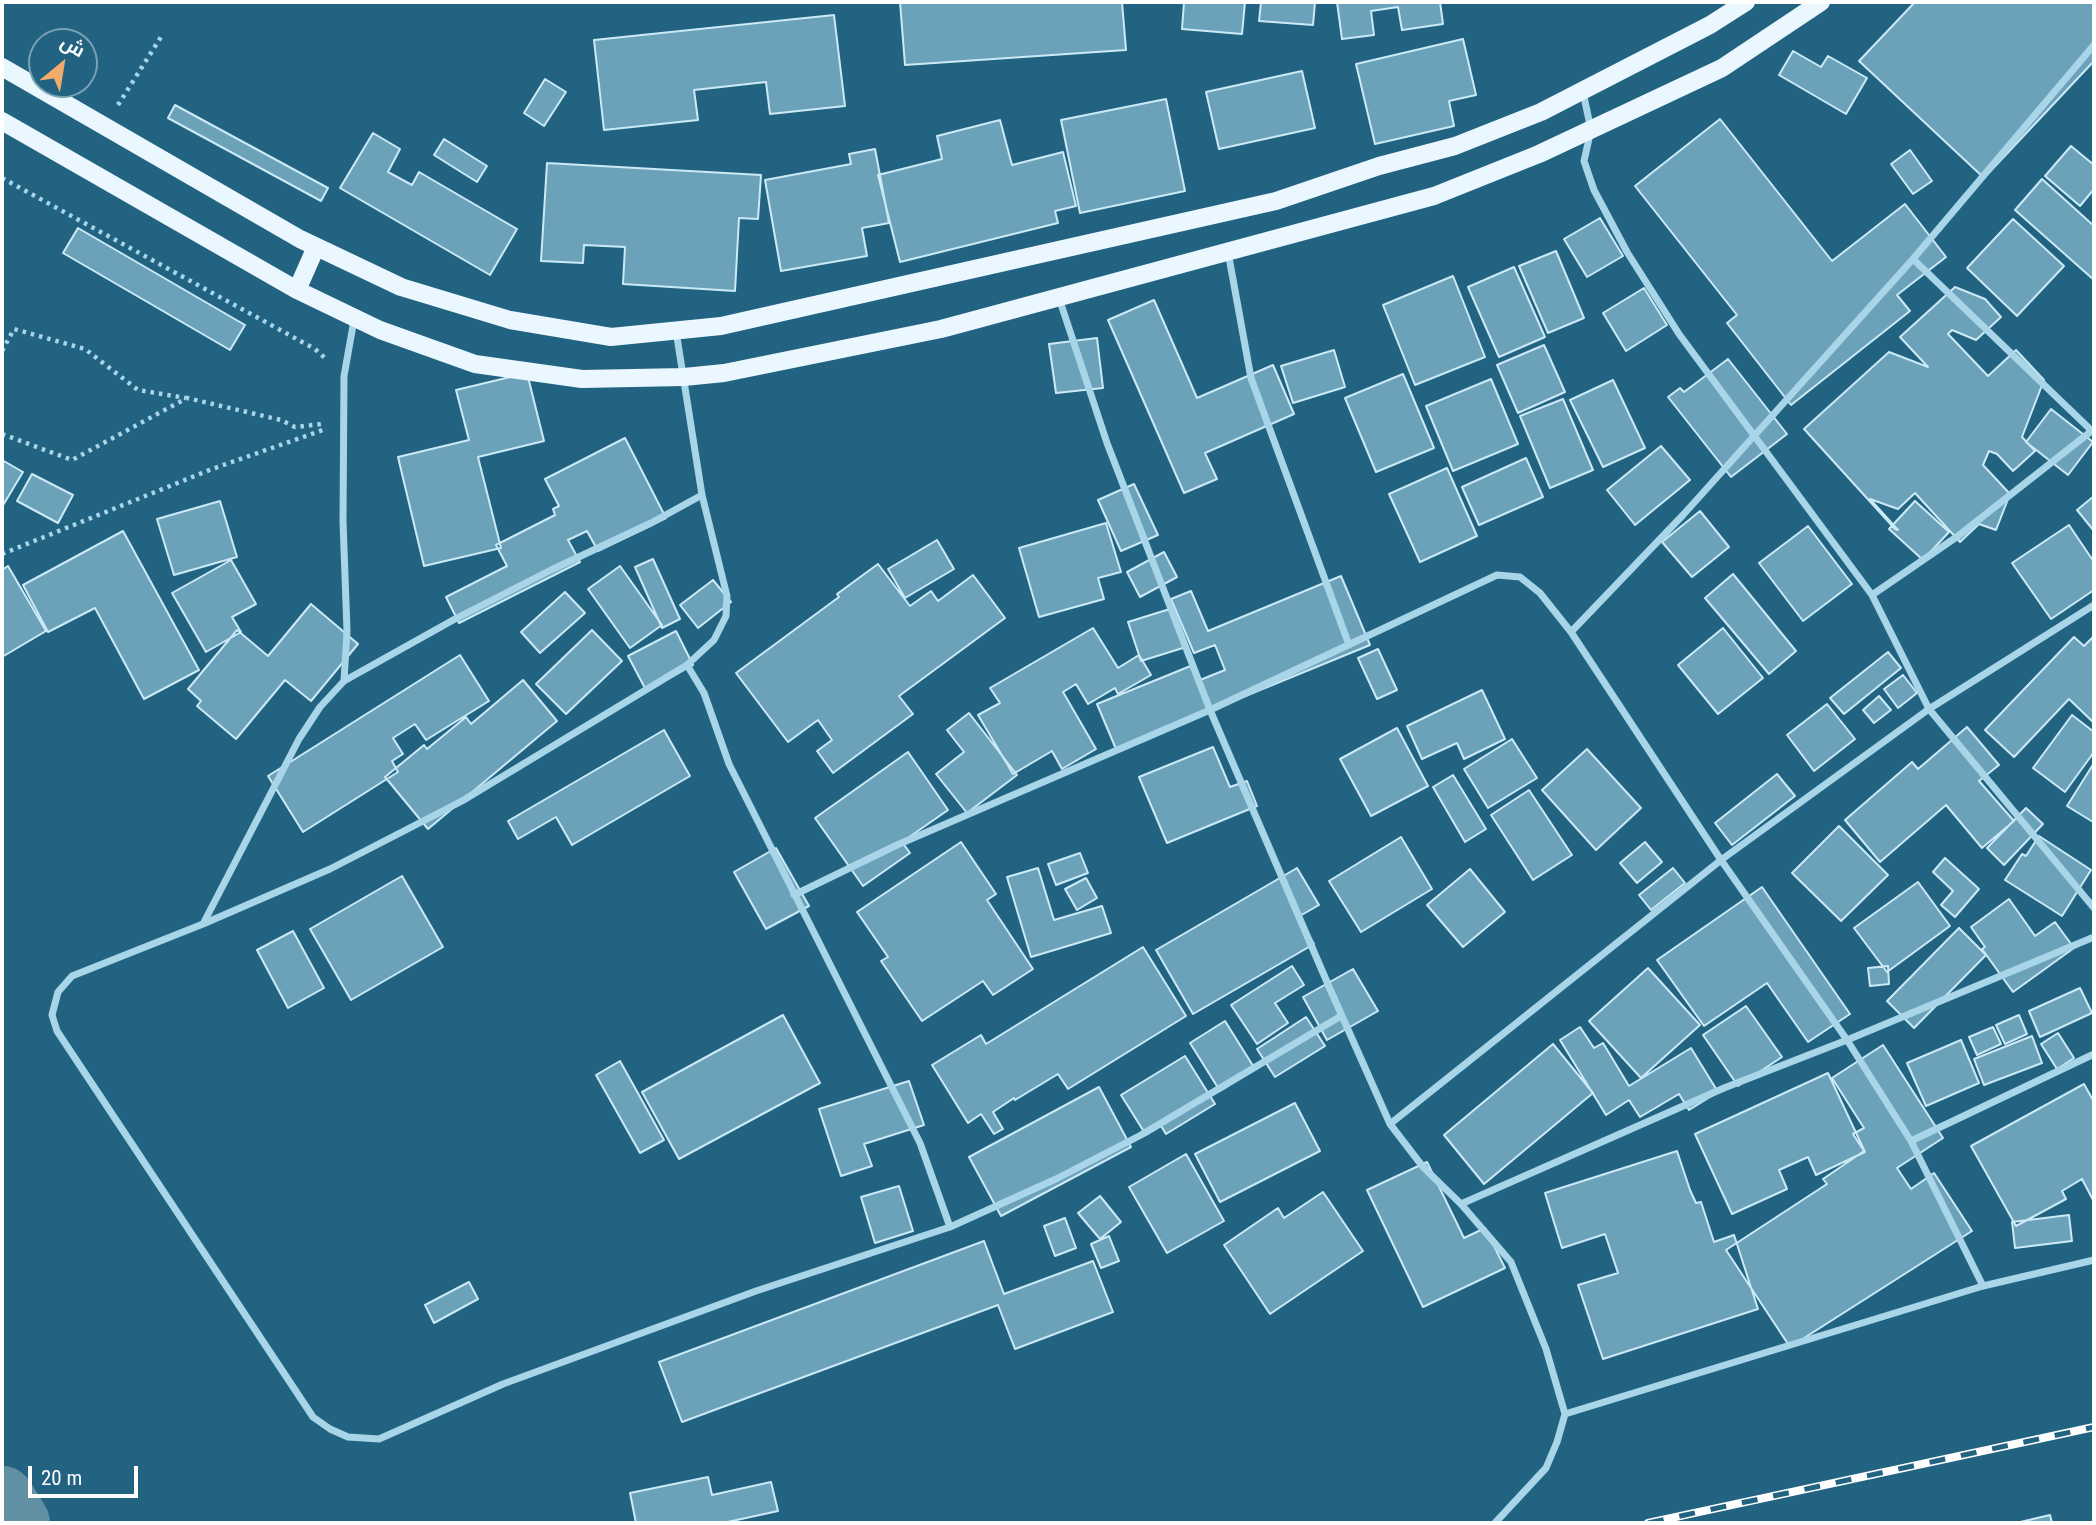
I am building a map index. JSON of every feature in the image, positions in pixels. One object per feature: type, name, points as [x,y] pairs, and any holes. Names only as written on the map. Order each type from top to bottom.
[{"type":"main road","points":[[2,67],[316,247],[401,287],[510,320],[611,337],[720,326],[1276,201],[1378,166],[1455,146],[1541,112],[1710,25],[1746,2]]},
{"type":"main road","points":[[2,121],[297,290],[380,330],[475,364],[582,379],[684,377],[724,373],[941,329],[1434,196],[1539,155],[1722,68],[1821,2]]},
{"type":"main road","points":[[297,290],[316,247]]},
{"type":"street","points":[[1570,632],[1683,515],[1913,259],[2094,44]]},
{"type":"street","points":[[1583,92],[1591,130],[1584,161],[1594,190],[1627,252],[1679,334],[1872,595],[1929,709],[2094,908]]},
{"type":"street","points":[[1227,252],[1251,378],[1349,645]]},
{"type":"street","points":[[1872,595],[1958,536],[2093,430],[1913,259]]},
{"type":"street","points":[[1058,297],[1107,443],[1210,710],[1390,1124],[1423,1167],[1461,1204],[1511,1262],[1546,1349],[1565,1414],[1546,1468],[1495,1523]]},
{"type":"street","points":[[344,681],[347,631],[343,521],[344,376],[355,318]]},
{"type":"street","points":[[676,330],[702,495],[727,596],[726,616],[714,640],[687,666],[462,801],[330,869],[203,924],[72,976],[58,992],[52,1015],[57,1031],[313,1417],[348,1437],[379,1439],[516,1379],[755,1291],[950,1227],[1056,1179],[1142,1135],[1342,1016]]},
{"type":"street","points":[[203,924],[299,740],[320,706],[344,681],[455,619],[651,523],[702,495]]},
{"type":"street","points":[[794,895],[897,845],[1210,710],[1497,575],[1520,577],[1540,593],[1570,632],[1721,860],[1847,1040],[1911,1141],[1983,1286]]},
{"type":"street","points":[[1390,1124],[1721,860],[1929,709],[2094,605]]},
{"type":"street","points":[[687,666],[704,693],[729,764],[920,1143],[950,1227]]},
{"type":"street","points":[[1461,1204],[1724,1088],[2094,937]]},
{"type":"street","points":[[1911,1141],[2094,1054]]},
{"type":"street","points":[[1565,1414],[1983,1286],[2094,1259]]},
{"type":"path","points":[[104,126],[162,37]]},
{"type":"path","points":[[2,178],[315,349],[344,376]]},
{"type":"path","points":[[2,351],[14,329],[85,349],[138,390],[187,398],[281,420],[295,427],[344,422]]},
{"type":"path","points":[[2,434],[72,460],[187,398]]},
{"type":"path","points":[[2,554],[212,470],[344,422]]},
{"type":"building","points":[[900,2],[1122,2],[1126,50],[905,65]]},
{"type":"building","points":[[1184,2],[1245,2],[1242,34],[1182,29]]},
{"type":"building","points":[[1261,2],[1315,2],[1313,25],[1259,21]]},
{"type":"building","points":[[1337,2],[1440,2],[1443,24],[1402,30],[1398,7],[1371,11],[1374,35],[1342,39]]},
{"type":"building","points":[[1915,2],[2094,2],[2094,61],[1984,178],[1859,61]]},
{"type":"building","points":[[834,15],[845,106],[770,114],[766,82],[694,90],[698,120],[604,130],[594,40]]},
{"type":"building","points":[[1463,39],[1476,95],[1449,101],[1454,126],[1375,144],[1356,64]]},
{"type":"building","points":[[1793,51],[1821,67],[1828,56],[1867,78],[1846,114],[1779,75]]},
{"type":"building","points":[[1302,71],[1315,128],[1219,149],[1206,92]]},
{"type":"building","points":[[545,79],[566,92],[544,126],[524,113]]},
{"type":"building","points":[[1166,99],[1185,191],[1080,213],[1061,120]]},
{"type":"building","points":[[175,105],[328,188],[321,201],[168,118]]},
{"type":"building","points":[[1720,119],[1832,261],[1905,204],[1946,257],[1897,295],[1910,311],[1791,405],[1727,323],[1737,315],[1635,186]]},
{"type":"building","points":[[1000,120],[1012,165],[1063,152],[1076,206],[1055,211],[1058,223],[900,262],[878,175],[942,159],[937,136]]},
{"type":"building","points":[[373,133],[400,149],[388,172],[412,185],[419,172],[517,229],[490,275],[340,188]]},
{"type":"building","points":[[444,139],[487,166],[477,182],[434,155]]},
{"type":"building","points":[[2071,146],[2094,165],[2094,189],[2080,206],[2045,176]]},
{"type":"building","points":[[875,149],[889,223],[862,228],[867,256],[781,271],[765,180],[851,164],[849,154]]},
{"type":"building","points":[[1910,150],[1932,181],[1913,194],[1891,164]]},
{"type":"building","points":[[547,163],[761,175],[758,219],[739,218],[735,291],[623,284],[625,247],[584,245],[583,263],[541,261]]},
{"type":"building","points":[[2042,179],[2094,226],[2094,280],[2015,210]]},
{"type":"building","points":[[1600,218],[1623,256],[1587,277],[1564,239]]},
{"type":"building","points":[[2013,219],[2064,266],[2017,316],[1967,268]]},
{"type":"building","points":[[78,228],[245,325],[230,350],[63,253]]},
{"type":"building","points":[[1556,251],[1584,318],[1548,333],[1519,266]]},
{"type":"building","points":[[1514,267],[1545,337],[1499,357],[1468,287]]},
{"type":"building","points":[[1453,276],[1485,357],[1415,385],[1383,305]]},
{"type":"building","points":[[1955,287],[1985,299],[2001,317],[1976,340],[1952,330],[1948,334],[1988,376],[2016,350],[2044,380],[2022,437],[2035,451],[2013,471],[1997,454],[1989,451],[1983,465],[2010,494],[1996,530],[1979,524],[1960,542],[1915,493],[1898,509],[1870,499],[1898,530],[1895,529],[1804,429],[1889,352],[1928,367],[1900,337]]},
{"type":"building","points":[[1644,288],[1667,325],[1626,351],[1603,313]]},
{"type":"building","points":[[1154,300],[1197,398],[1273,365],[1294,414],[1205,453],[1217,479],[1184,493],[1108,320]]},
{"type":"building","points":[[1097,338],[1103,388],[1056,393],[1049,344]]},
{"type":"building","points":[[1544,345],[1565,392],[1518,413],[1497,365]]},
{"type":"building","points":[[1334,350],[1345,387],[1293,403],[1281,366]]},
{"type":"building","points":[[1728,359],[1787,434],[1731,477],[1668,397],[1680,388],[1684,392]]},
{"type":"building","points":[[527,373],[544,441],[478,457],[501,548],[424,566],[398,457],[469,440],[456,390]]},
{"type":"building","points":[[1403,374],[1434,448],[1376,472],[1345,398]]},
{"type":"building","points":[[1491,379],[1518,444],[1453,471],[1426,406]]},
{"type":"building","points":[[1613,380],[1645,448],[1603,467],[1570,400]]},
{"type":"building","points":[[1563,399],[1593,470],[1550,488],[1520,416]]},
{"type":"building","points":[[2051,409],[2093,442],[2068,475],[2026,442]]},
{"type":"building","points":[[625,438],[666,518],[598,551],[587,531],[568,540],[580,562],[459,623],[446,597],[507,566],[496,545],[555,515],[553,509],[559,506],[545,479]]},
{"type":"building","points":[[1661,446],[1690,480],[1635,525],[1607,490]]},
{"type":"building","points":[[1526,458],[1543,497],[1479,525],[1462,487]]},
{"type":"building","points":[[2,460],[23,472],[2,507]]},
{"type":"building","points":[[1447,468],[1477,536],[1420,562],[1389,494]]},
{"type":"building","points":[[32,474],[73,495],[58,523],[17,501]]},
{"type":"building","points":[[1134,484],[1158,535],[1121,551],[1098,500]]},
{"type":"building","points":[[2094,496],[2094,531],[2077,510]]},
{"type":"building","points":[[220,501],[237,557],[174,575],[157,519]]},
{"type":"building","points":[[1915,501],[1949,532],[1923,560],[1889,529]]},
{"type":"building","points":[[1700,511],[1729,547],[1692,577],[1662,542]]},
{"type":"building","points":[[1106,523],[1121,572],[1098,578],[1104,599],[1039,617],[1019,548]]},
{"type":"building","points":[[2069,525],[2094,562],[2094,590],[2051,619],[2012,563]]},
{"type":"building","points":[[1808,526],[1852,584],[1803,621],[1759,563]]},
{"type":"building","points":[[123,531],[199,670],[144,699],[95,608],[48,632],[23,585]]},
{"type":"building","points":[[937,540],[954,569],[905,598],[888,569]]},
{"type":"building","points":[[1164,552],[1177,577],[1140,597],[1127,572]]},
{"type":"building","points":[[653,559],[680,619],[662,628],[635,567]]},
{"type":"building","points":[[231,560],[256,604],[232,617],[241,632],[206,652],[172,593]]},
{"type":"building","points":[[878,564],[910,606],[931,591],[938,601],[973,575],[1005,618],[899,696],[913,714],[833,773],[817,751],[832,740],[818,720],[788,742],[736,673],[839,597],[837,594]]},
{"type":"building","points":[[8,566],[46,631],[2,657],[2,570]]},
{"type":"building","points":[[620,566],[662,625],[630,648],[588,589]]},
{"type":"building","points":[[1733,574],[1796,651],[1769,674],[1705,598]]},
{"type":"building","points":[[1341,576],[1370,645],[1116,749],[1097,704],[1193,665],[1200,680],[1225,670],[1215,645],[1194,653],[1171,599],[1191,591],[1208,631]]},
{"type":"building","points":[[713,580],[731,602],[698,628],[680,605]]},
{"type":"building","points":[[565,592],[585,613],[540,653],[521,632]]},
{"type":"building","points":[[311,604],[358,644],[311,701],[285,680],[236,739],[197,706],[201,701],[188,689],[237,630],[268,656]]},
{"type":"building","points":[[1173,608],[1186,647],[1141,661],[1128,622]]},
{"type":"building","points":[[1093,628],[1118,668],[1139,655],[1151,675],[1118,694],[1115,688],[1088,704],[1076,684],[1063,692],[1096,749],[1062,769],[1052,751],[1013,774],[978,715],[1000,703],[990,688]]},
{"type":"building","points":[[1723,628],[1763,678],[1718,714],[1678,665]]},
{"type":"building","points":[[592,630],[622,661],[566,714],[536,684]]},
{"type":"building","points":[[676,631],[693,665],[646,690],[628,656]]},
{"type":"building","points":[[2094,636],[2094,723],[2069,699],[2014,757],[1985,730],[2074,637],[2084,646]]},
{"type":"building","points":[[1378,649],[1397,690],[1377,699],[1358,658]]},
{"type":"building","points":[[1888,652],[1901,668],[1844,714],[1830,698]]},
{"type":"building","points":[[460,655],[489,701],[426,740],[415,724],[393,738],[403,754],[392,761],[398,772],[303,832],[268,776]]},
{"type":"building","points":[[1903,675],[1917,693],[1898,708],[1884,689]]},
{"type":"building","points":[[523,680],[557,721],[428,829],[385,777],[424,745],[427,749],[466,717],[471,724]]},
{"type":"building","points":[[1482,690],[1505,739],[1464,759],[1457,743],[1422,759],[1407,726]]},
{"type":"building","points":[[1879,696],[1891,710],[1874,723],[1863,710]]},
{"type":"building","points":[[1827,704],[1855,739],[1814,771],[1787,735]]},
{"type":"building","points":[[969,713],[1017,775],[967,813],[936,774],[964,752],[947,730]]},
{"type":"building","points":[[2072,715],[2094,732],[2094,752],[2065,792],[2033,768]]},
{"type":"building","points":[[1967,727],[1999,765],[1979,781],[2014,821],[1982,848],[1946,805],[1880,862],[1845,820],[1912,762],[1918,769]]},
{"type":"building","points":[[1397,728],[1428,786],[1371,816],[1340,759]]},
{"type":"building","points":[[664,730],[690,776],[572,845],[556,817],[518,839],[508,821]]},
{"type":"building","points":[[1512,739],[1537,778],[1488,808],[1464,769]]},
{"type":"building","points":[[1213,747],[1230,787],[1247,781],[1257,806],[1167,843],[1139,777]]},
{"type":"building","points":[[1587,749],[1641,808],[1596,850],[1542,790]]},
{"type":"building","points":[[908,752],[948,810],[902,842],[910,853],[863,886],[815,818]]},
{"type":"building","points":[[2094,763],[2094,820],[2093,822],[2067,806]]},
{"type":"building","points":[[1777,774],[1795,796],[1732,845],[1715,823]]},
{"type":"building","points":[[1453,775],[1486,829],[1465,842],[1433,787]]},
{"type":"building","points":[[1529,790],[1572,855],[1533,880],[1491,815]]},
{"type":"building","points":[[2026,808],[2043,824],[2004,865],[1987,848]]},
{"type":"building","points":[[1839,826],[1888,875],[1841,921],[1792,873]]},
{"type":"building","points":[[2039,836],[2091,870],[2062,916],[2005,880],[2022,854],[2026,856]]},
{"type":"building","points":[[1401,837],[1432,889],[1361,932],[1329,881]]},
{"type":"building","points":[[961,842],[996,894],[987,900],[1033,969],[993,995],[983,981],[922,1021],[881,961],[888,957],[857,912]]},
{"type":"building","points":[[1645,842],[1662,862],[1637,883],[1620,863]]},
{"type":"building","points":[[776,848],[809,906],[766,929],[734,872]]},
{"type":"building","points":[[1080,853],[1088,873],[1056,885],[1048,864]]},
{"type":"building","points":[[1945,858],[1979,889],[1955,917],[1941,905],[1953,891],[1933,872]]},
{"type":"building","points":[[1038,868],[1054,920],[1102,906],[1111,933],[1031,957],[1007,877]]},
{"type":"building","points":[[1297,868],[1319,905],[1298,917],[1314,944],[1193,1014],[1156,950]]},
{"type":"building","points":[[1673,868],[1685,883],[1651,910],[1639,895]]},
{"type":"building","points":[[1470,869],[1505,912],[1463,947],[1427,905]]},
{"type":"building","points":[[402,876],[443,947],[351,1000],[310,929]]},
{"type":"building","points":[[1086,878],[1097,898],[1077,910],[1065,889]]},
{"type":"building","points":[[1918,882],[1950,926],[1887,972],[1854,928]]},
{"type":"building","points":[[1762,887],[1850,1014],[1808,1042],[1767,983],[1704,1026],[1657,960]]},
{"type":"building","points":[[2009,899],[2035,936],[2055,922],[2074,948],[2013,992],[1982,949],[1985,947],[1971,927]]},
{"type":"building","points":[[1959,928],[1986,955],[1914,1028],[1887,1001]]},
{"type":"building","points":[[293,931],[324,988],[288,1008],[257,950]]},
{"type":"building","points":[[1143,947],[1186,1016],[1068,1089],[1058,1074],[1015,1100],[1014,1098],[993,1112],[1003,1129],[994,1134],[981,1114],[968,1123],[932,1065],[981,1035],[986,1044]]},
{"type":"building","points":[[1292,966],[1304,985],[1275,1003],[1288,1023],[1257,1044],[1231,1005]]},
{"type":"building","points":[[1888,966],[1889,984],[1870,986],[1868,968]]},
{"type":"building","points":[[1648,968],[1700,1025],[1641,1078],[1589,1021]]},
{"type":"building","points":[[1353,969],[1378,1011],[1327,1040],[1303,997]]},
{"type":"building","points":[[2080,988],[2092,1013],[2040,1037],[2029,1011]]},
{"type":"building","points":[[1746,1006],[1782,1057],[1738,1086],[1703,1035]]},
{"type":"building","points":[[783,1015],[820,1083],[679,1159],[642,1092]]},
{"type":"building","points":[[2019,1015],[2027,1034],[2005,1044],[1996,1025]]},
{"type":"building","points":[[1306,1017],[1325,1046],[1275,1077],[1257,1049]]},
{"type":"building","points":[[1225,1021],[1255,1069],[1220,1091],[1190,1043]]},
{"type":"building","points":[[1580,1027],[1594,1048],[1603,1043],[1629,1086],[1691,1048],[1718,1092],[1689,1110],[1679,1094],[1640,1117],[1629,1100],[1606,1115],[1560,1040]]},
{"type":"building","points":[[1993,1027],[2001,1044],[1977,1055],[1969,1037]]},
{"type":"building","points":[[2058,1033],[2074,1058],[2057,1069],[2041,1044]]},
{"type":"building","points":[[2032,1036],[2042,1063],[1984,1085],[1974,1059]]},
{"type":"building","points":[[1961,1040],[1979,1083],[1926,1106],[1907,1063]]},
{"type":"building","points":[[1553,1044],[1593,1093],[1484,1184],[1444,1135]]},
{"type":"building","points":[[1883,1045],[1943,1138],[1897,1168],[1911,1189],[1934,1173],[1972,1231],[1790,1347],[1726,1250],[1827,1184],[1823,1179],[1864,1151],[1853,1134],[1864,1128],[1832,1078]]},
{"type":"building","points":[[1185,1056],[1215,1104],[1166,1134],[1161,1126],[1146,1135],[1121,1095]]},
{"type":"building","points":[[620,1061],[664,1140],[640,1153],[596,1075]]},
{"type":"building","points":[[1828,1073],[1865,1152],[1816,1175],[1808,1157],[1779,1170],[1787,1189],[1732,1214],[1695,1134]]},
{"type":"building","points":[[909,1081],[924,1125],[864,1144],[872,1166],[841,1176],[819,1109]]},
{"type":"building","points":[[2084,1084],[2094,1102],[2094,1202],[2082,1179],[2062,1191],[2066,1199],[2016,1226],[1971,1146]]},
{"type":"building","points":[[1099,1087],[1131,1147],[1001,1216],[969,1157]]},
{"type":"building","points":[[1295,1103],[1320,1151],[1220,1202],[1195,1154]]},
{"type":"building","points":[[1677,1151],[1696,1203],[1701,1202],[1714,1242],[1734,1235],[1758,1309],[1603,1359],[1578,1285],[1618,1273],[1605,1234],[1562,1248],[1545,1193]]},
{"type":"building","points":[[1186,1154],[1224,1221],[1167,1253],[1129,1187]]},
{"type":"building","points":[[1427,1162],[1464,1238],[1485,1228],[1505,1268],[1423,1307],[1367,1190]]},
{"type":"building","points":[[899,1186],[913,1231],[875,1243],[861,1197]]},
{"type":"building","points":[[1323,1192],[1363,1251],[1270,1314],[1224,1245],[1278,1208],[1284,1218]]},
{"type":"building","points":[[1100,1196],[1121,1222],[1100,1239],[1078,1213]]},
{"type":"building","points":[[2069,1215],[2072,1241],[2015,1248],[2012,1222]]},
{"type":"building","points":[[1065,1218],[1076,1248],[1055,1256],[1044,1226]]},
{"type":"building","points":[[1109,1236],[1119,1261],[1101,1268],[1091,1244]]},
{"type":"building","points":[[984,1241],[1004,1294],[1093,1261],[1113,1312],[1015,1349],[998,1305],[682,1422],[659,1362]]},
{"type":"building","points":[[469,1282],[478,1299],[434,1323],[425,1305]]},
{"type":"building","points":[[708,1477],[712,1495],[771,1482],[778,1511],[723,1523],[636,1523],[630,1493]]},
{"type":"building","points":[[2050,1515],[2052,1523],[2016,1523]]},
{"type":"waterway","points":[[2,1499],[17,1523]]},
{"type":"railway","points":[[1648,1523],[2094,1427]]}]
